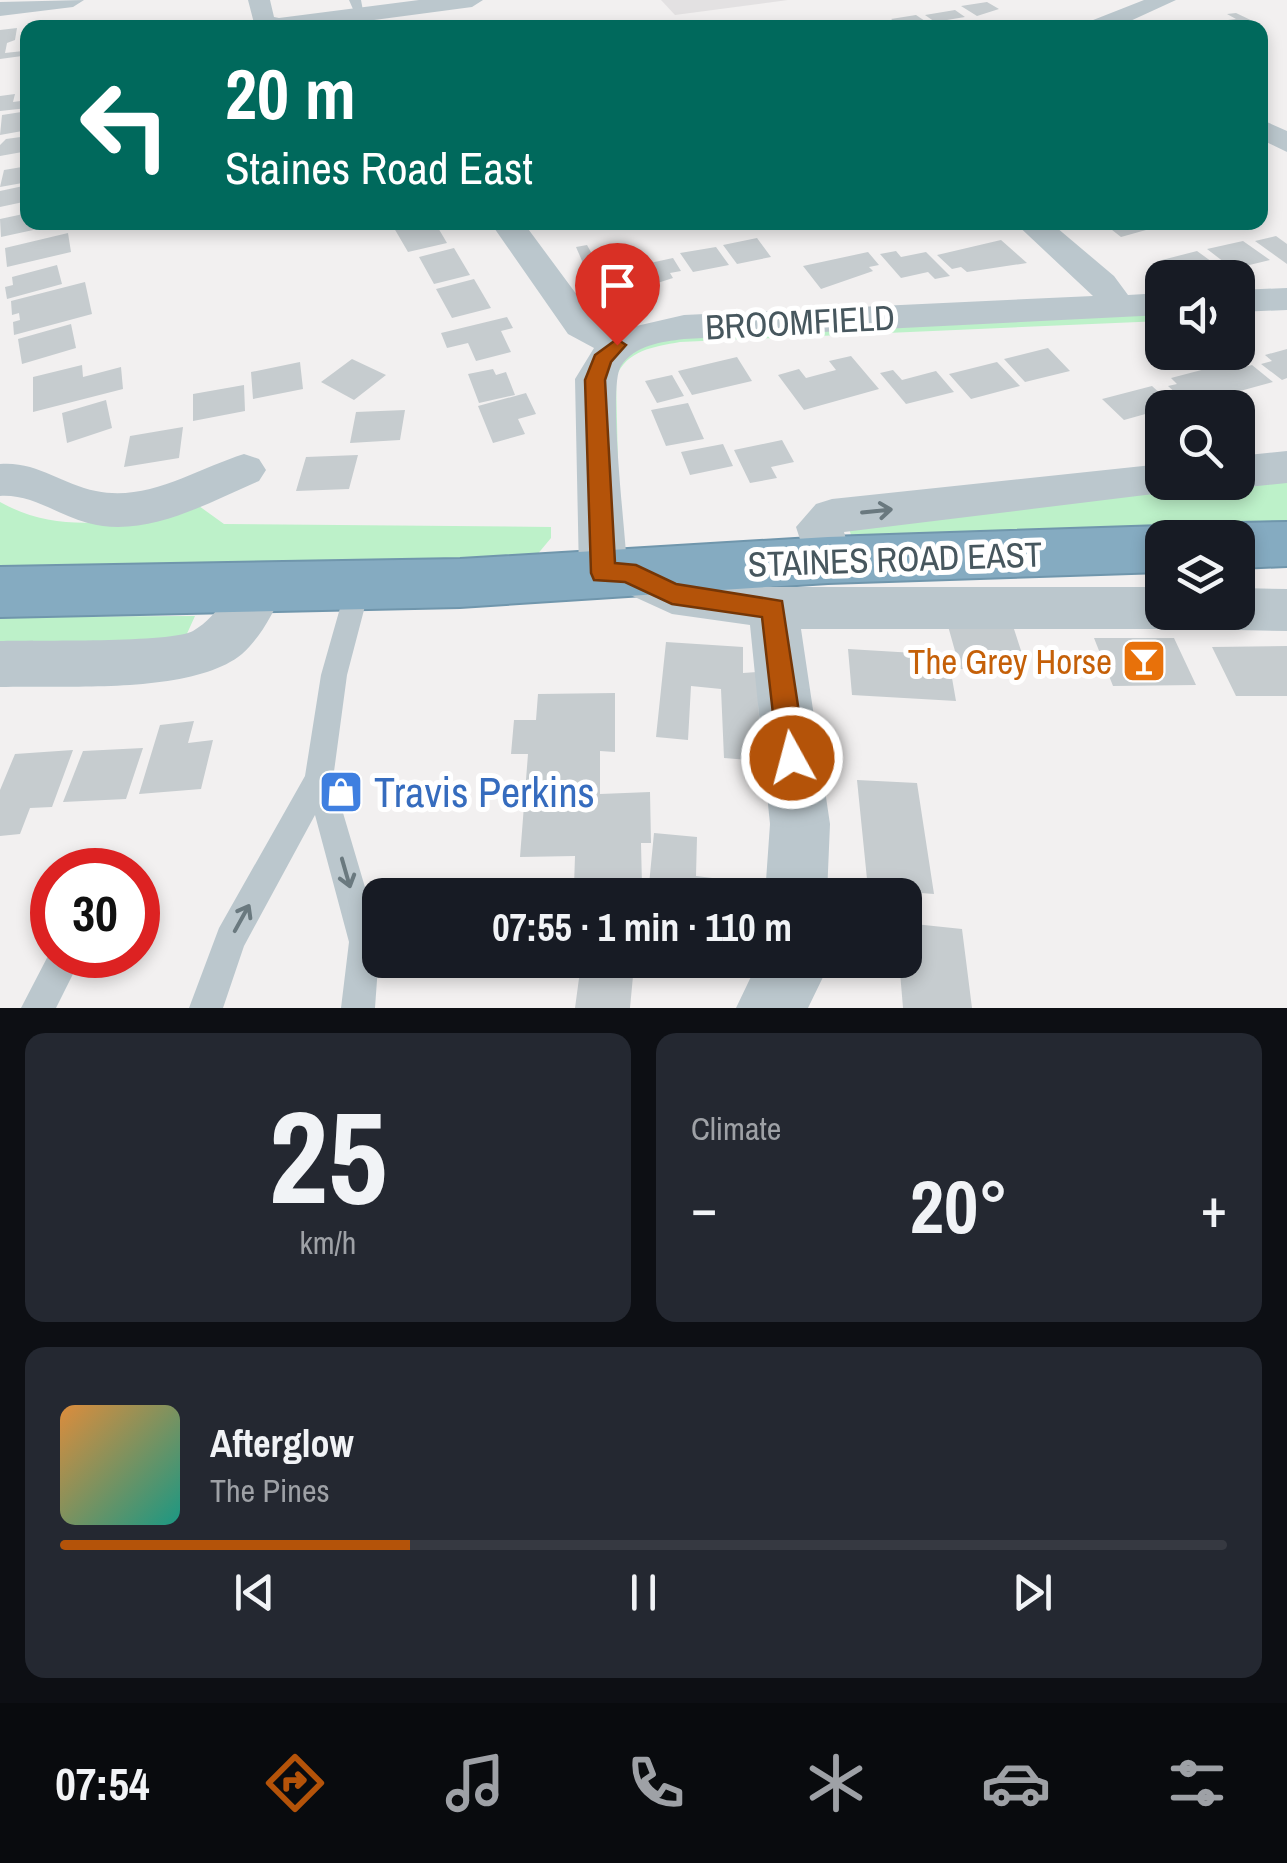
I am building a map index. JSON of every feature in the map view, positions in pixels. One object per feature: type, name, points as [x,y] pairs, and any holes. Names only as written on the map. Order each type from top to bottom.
[{"type":"highway","points":[[1255,545],[1287,544]]},
{"type":"highway","name":"STAINES ROAD EAST","points":[[0,592],[358,587],[828,560],[1145,550]]},
{"type":"street","points":[[0,9],[73,0]]},
{"type":"street","points":[[301,20],[358,7],[472,0]]},
{"type":"street","points":[[1113,20],[1165,0]]},
{"type":"street","points":[[512,230],[580,326],[617,345],[602,359],[595,380],[615,573]]},
{"type":"street","points":[[1039,230],[1102,283],[1118,306]]},
{"type":"street","points":[[1255,301],[1287,300]]},
{"type":"street","name":"BROOMFIELD","points":[[617,345],[648,332],[684,327],[1145,305]]},
{"type":"street","points":[[1255,470],[1287,466]]},
{"type":"street","points":[[0,480],[33,480],[75,502],[114,510],[165,501],[250,471]]},
{"type":"street","points":[[828,560],[819,527],[832,516],[1145,482]]},
{"type":"street","name":"STAINES ROAD EAST","points":[[615,573],[672,594],[773,608],[1145,608]]},
{"type":"street","points":[[0,664],[185,658],[213,650],[230,637],[260,590]]},
{"type":"street","points":[[773,608],[800,824],[797,878]]},
{"type":"street","points":[[1255,609],[1287,610]]},
{"type":"street","points":[[770,1008],[789,978]]},
{"type":"lane","points":[[206,1008],[230,939],[320,780],[334,675],[358,587]]},
{"type":"lane","points":[[320,780],[366,942],[358,1008]]},
{"type":"lane","points":[[38,1008],[54,978]]},
{"type":"shaded area","points":[[661,0],[788,0],[675,15]]},
{"type":"green space","points":[[1145,314],[1145,322],[680,342],[642,351],[627,361],[616,377],[619,511],[612,365],[629,349],[685,334]]},
{"type":"green space","points":[[1287,476],[1287,521],[1145,520],[1145,529],[854,546],[847,521],[1145,491],[1145,500],[1255,500],[1255,479]]},
{"type":"green space","points":[[0,502],[24,513],[73,523],[123,520],[199,506],[224,524],[551,527],[551,538],[536,556],[0,571]]},
{"type":"green space","points":[[195,616],[185,638],[0,649],[0,617]]},
{"type":"building","points":[[987,2],[999,9],[977,16],[961,6]]},
{"type":"building","points":[[955,10],[965,17],[932,20],[925,15]]},
{"type":"building","points":[[1236,13],[1251,20],[1228,20],[1236,19],[1227,14]]},
{"type":"building","points":[[916,15],[924,20],[892,20]]},
{"type":"building","points":[[17,28],[15,40],[7,43],[5,53],[20,51],[20,56],[0,59],[0,30]]},
{"type":"building","points":[[15,94],[13,102],[20,101],[20,109],[0,111],[0,96]]},
{"type":"building","points":[[20,112],[20,131],[0,135],[2,115]]},
{"type":"building","points":[[20,137],[20,152],[0,156],[0,145],[6,139]]},
{"type":"building","points":[[20,167],[20,183],[0,187],[4,170]]},
{"type":"building","points":[[20,187],[20,203],[0,207],[0,191]]},
{"type":"building","points":[[20,215],[20,230],[33,230],[1,237],[0,219]]},
{"type":"building","points":[[395,230],[439,230],[447,243],[408,252]]},
{"type":"building","points":[[1112,230],[1146,230],[1121,237]]},
{"type":"building","points":[[68,233],[71,252],[7,267],[5,248]]},
{"type":"building","points":[[1276,236],[1287,244],[1287,264],[1255,241]]},
{"type":"building","points":[[757,238],[771,257],[737,264],[723,245]]},
{"type":"building","points":[[1001,240],[1027,263],[967,272],[961,267],[952,269],[937,255]]},
{"type":"building","points":[[1243,241],[1270,260],[1255,264],[1255,260],[1221,260],[1207,249]]},
{"type":"building","points":[[587,245],[592,254],[611,251],[618,264],[586,270],[576,247]]},
{"type":"building","points":[[716,247],[729,265],[693,272],[680,253]]},
{"type":"building","points":[[454,248],[470,275],[434,284],[419,257]]},
{"type":"building","points":[[896,251],[901,257],[926,252],[950,276],[935,279],[928,272],[901,278],[880,254]]},
{"type":"building","points":[[1197,251],[1209,260],[1162,260]]},
{"type":"building","points":[[868,252],[879,265],[869,267],[873,271],[821,289],[803,266]]},
{"type":"building","points":[[673,258],[681,271],[670,273],[673,278],[617,296],[604,273]]},
{"type":"building","points":[[57,265],[62,284],[7,299],[5,287],[13,285],[12,277]]},
{"type":"building","points":[[474,279],[491,308],[452,318],[436,289]]},
{"type":"building","points":[[85,282],[92,314],[14,335],[13,322],[20,320],[19,313],[12,315],[11,301]]},
{"type":"building","points":[[507,317],[513,328],[501,331],[511,352],[476,361],[468,343],[447,348],[441,333]]},
{"type":"building","points":[[71,324],[76,348],[22,364],[18,339]]},
{"type":"building","points":[[1048,348],[1070,371],[1025,382],[1004,359]]},
{"type":"building","points":[[1287,349],[1287,378],[1282,380],[1261,364],[1272,361],[1265,355]]},
{"type":"building","points":[[851,356],[879,389],[804,410],[778,375],[799,369],[806,378],[836,370],[829,361]]},
{"type":"building","points":[[737,357],[752,381],[692,395],[678,371]]},
{"type":"building","points":[[352,359],[386,375],[354,400],[321,382]]},
{"type":"building","points":[[300,362],[303,389],[253,399],[251,372]]},
{"type":"building","points":[[997,362],[1020,386],[971,399],[949,374]]},
{"type":"building","points":[[82,365],[83,377],[121,367],[123,389],[33,412],[33,377]]},
{"type":"building","points":[[1255,367],[1273,382],[1244,390],[1172,390],[1168,386],[1177,384],[1171,378],[1202,370]]},
{"type":"building","points":[[493,369],[496,375],[506,372],[515,395],[479,403],[468,374]]},
{"type":"building","points":[[893,370],[902,380],[936,371],[954,392],[906,404],[880,373]]},
{"type":"building","points":[[672,375],[684,396],[657,403],[645,381]]},
{"type":"building","points":[[244,385],[245,411],[193,421],[193,394]]},
{"type":"building","points":[[1152,386],[1156,390],[1145,390],[1145,414],[1124,420],[1102,399]]},
{"type":"building","points":[[526,393],[536,414],[518,419],[525,434],[493,443],[478,406]]},
{"type":"building","points":[[106,400],[112,428],[67,443],[62,413]]},
{"type":"building","points":[[688,403],[704,439],[666,446],[651,410]]},
{"type":"building","points":[[405,410],[400,440],[350,443],[356,412]]},
{"type":"building","points":[[183,427],[179,458],[124,467],[130,436]]},
{"type":"building","points":[[782,440],[794,462],[771,467],[777,478],[750,483],[734,450]]},
{"type":"building","points":[[723,444],[733,466],[690,475],[681,452]]},
{"type":"building","points":[[358,455],[349,489],[296,491],[306,457]]},
{"type":"building","points":[[948,626],[1013,626],[1027,669],[960,669]]},
{"type":"building","name":"The Grey Horse","points":[[1094,638],[1174,638],[1196,685],[1113,686]]},
{"type":"building","points":[[666,642],[743,647],[743,673],[757,672],[761,761],[724,758],[721,689],[691,686],[688,740],[656,737]]},
{"type":"building","points":[[1287,646],[1287,696],[1236,696],[1212,647]]},
{"type":"building","points":[[848,649],[948,655],[956,701],[852,695]]},
{"type":"building","points":[[615,693],[615,752],[600,751],[600,794],[650,792],[651,843],[641,843],[642,878],[574,878],[575,856],[520,857],[528,754],[511,754],[514,720],[536,720],[538,694]]},
{"type":"building","points":[[194,721],[188,743],[213,740],[201,789],[139,794],[160,725]]},
{"type":"building","points":[[143,748],[126,799],[63,802],[83,751]]},
{"type":"building","points":[[73,750],[52,807],[30,808],[20,834],[0,836],[0,790],[15,754]]},
{"type":"building","points":[[857,780],[917,783],[934,894],[922,893],[922,878],[867,878]]},
{"type":"building","points":[[654,833],[697,837],[696,876],[712,878],[650,878]]},
{"type":"building","points":[[922,925],[962,929],[972,1008],[903,1008],[900,978],[922,978]]},
{"type":"building","points":[[579,978],[633,978],[630,1008],[575,1008]]},
{"type":"place","name":"The Grey Horse","points":[[1144,661]]},
{"type":"place","name":"Travis Perkins","points":[[341,792]]},
{"type":"route","points":[[617,345],[602,359],[595,380],[603,573],[628,572],[672,594],[773,608],[792,758]]}]
